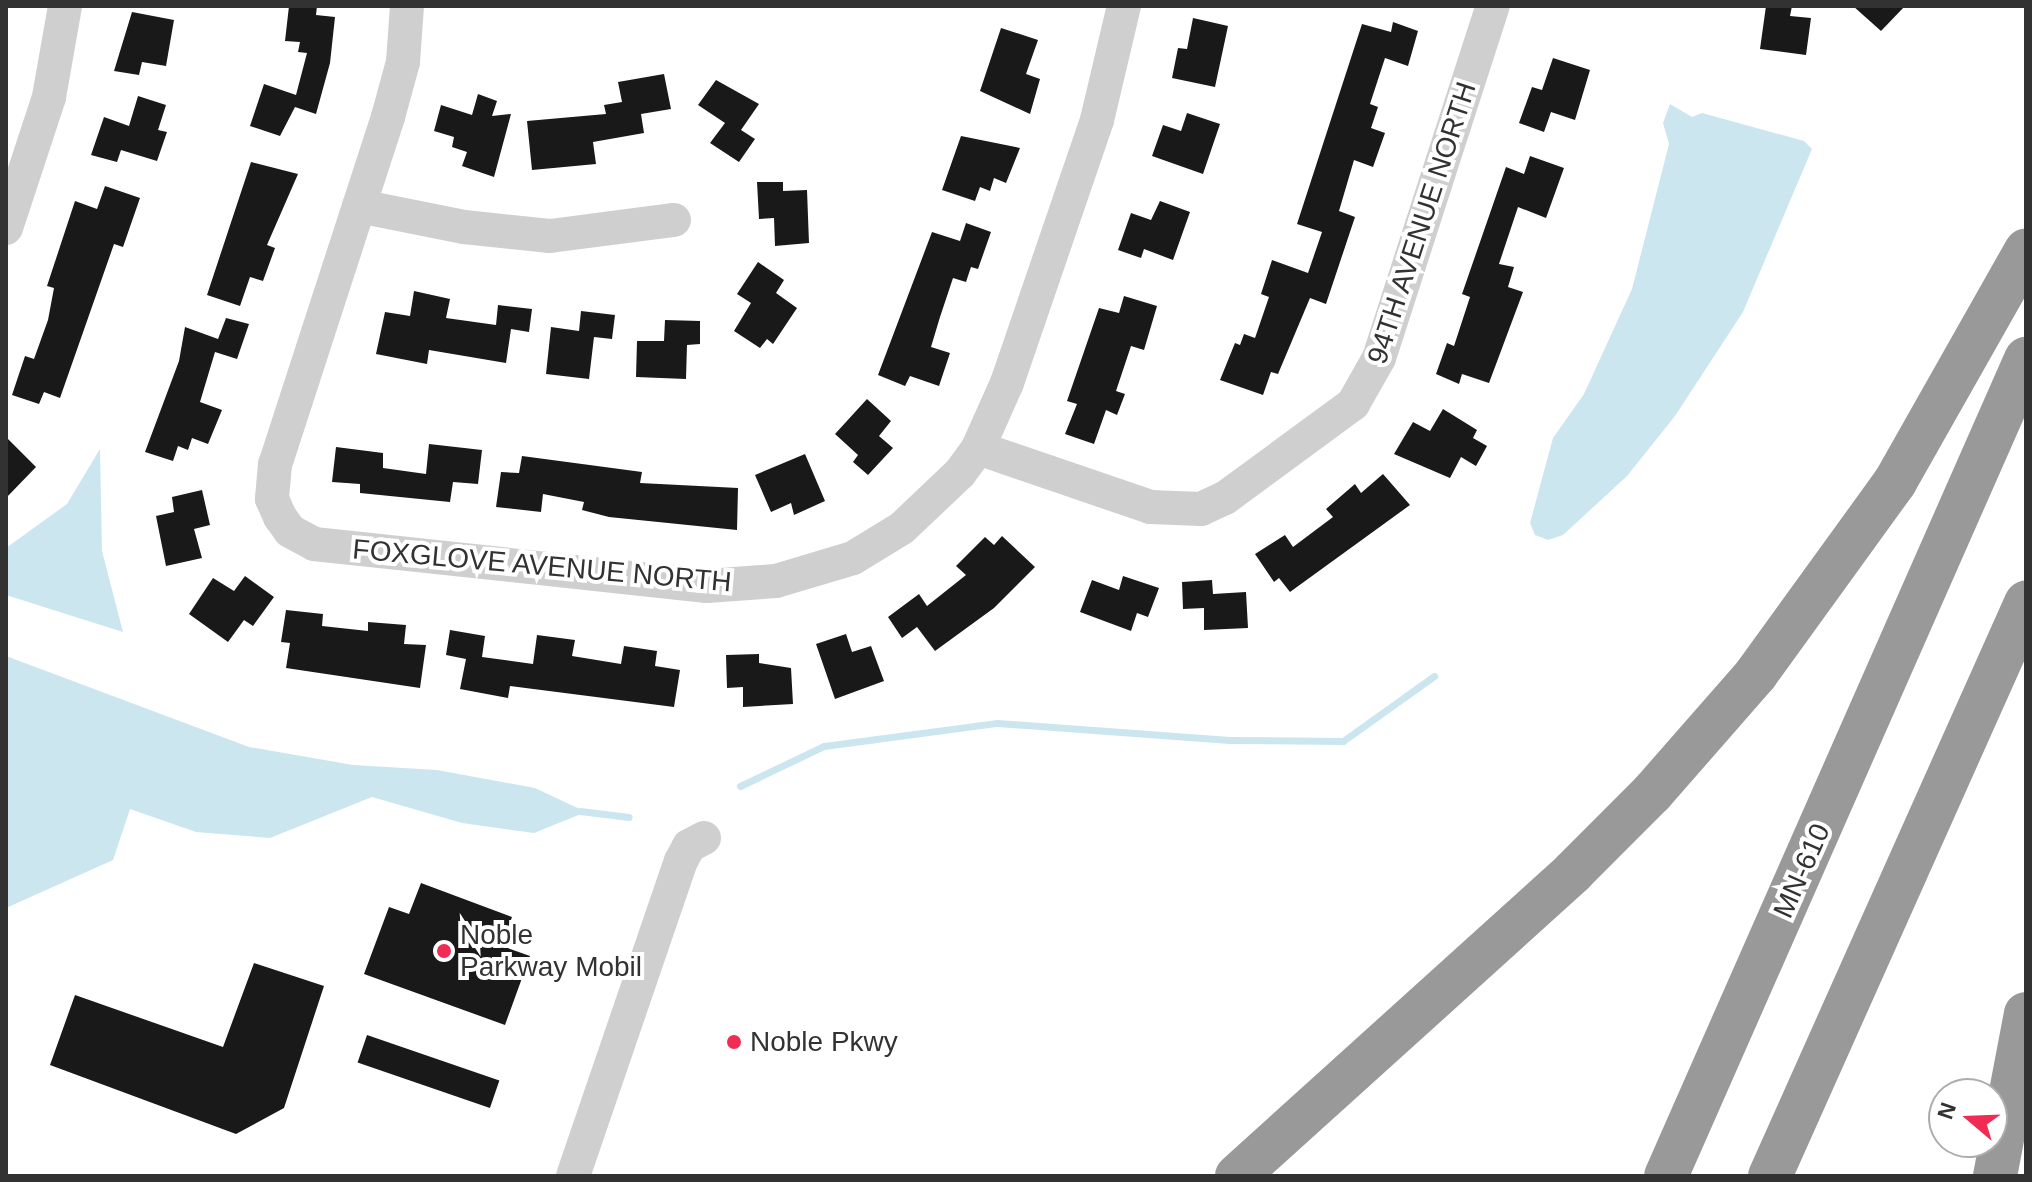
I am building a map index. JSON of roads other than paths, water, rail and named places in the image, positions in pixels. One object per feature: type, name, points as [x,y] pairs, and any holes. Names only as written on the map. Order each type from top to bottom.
[{"type":"highway","points":[[1237,1176],[1573,872],[1652,793],[1748,685],[1895,482],[2026,250]]},
{"type":"highway","name":"MN-610","points":[[1666,1176],[2026,359]]},
{"type":"highway","points":[[1770,1176],[2026,603]]},
{"type":"highway","points":[[1995,1176],[2026,1014]]},
{"type":"highway","points":[[2024,1176],[2026,1167]]},
{"type":"street","points":[[6,228],[49,97],[65,6]]},
{"type":"street","name":"FOXGLOVE AVENUE NORTH","points":[[407,6],[403,62],[271,481],[280,517],[301,540],[585,574],[747,585],[828,567],[879,544],[936,498],[978,448],[1007,383],[1097,120],[1124,6]]},
{"type":"street","name":"94TH AVENUE NORTH","points":[[978,448],[1150,507],[1201,509],[1225,498],[1353,404],[1379,358],[1493,6]]},
{"type":"street","points":[[359,206],[464,227],[550,236],[674,220]]},
{"type":"street","points":[[573,1176],[681,861],[689,846],[704,838]]},
{"type":"water","points":[[1670,104],[1692,117],[1702,113],[1804,141],[1812,149],[1743,312],[1675,416],[1627,476],[1563,535],[1548,540],[1535,535],[1530,523],[1553,438],[1584,394],[1632,289],[1669,144],[1663,123]]},
{"type":"water","points":[[100,449],[102,551],[123,632],[6,595],[6,548],[67,504]]},
{"type":"water","points":[[6,656],[249,747],[353,765],[437,770],[535,788],[586,812],[534,833],[462,823],[372,797],[270,838],[196,832],[130,809],[113,860],[6,908]]},
{"type":"waterway","points":[[740,786],[824,746],[997,723],[1229,740],[1343,741],[1434,676]]},
{"type":"waterway","points":[[580,811],[629,817]]},
{"type":"place","name":"Noble Parkway Mobil","points":[[444,951]]},
{"type":"place","name":"Noble Pkwy","points":[[734,1042]]}]
